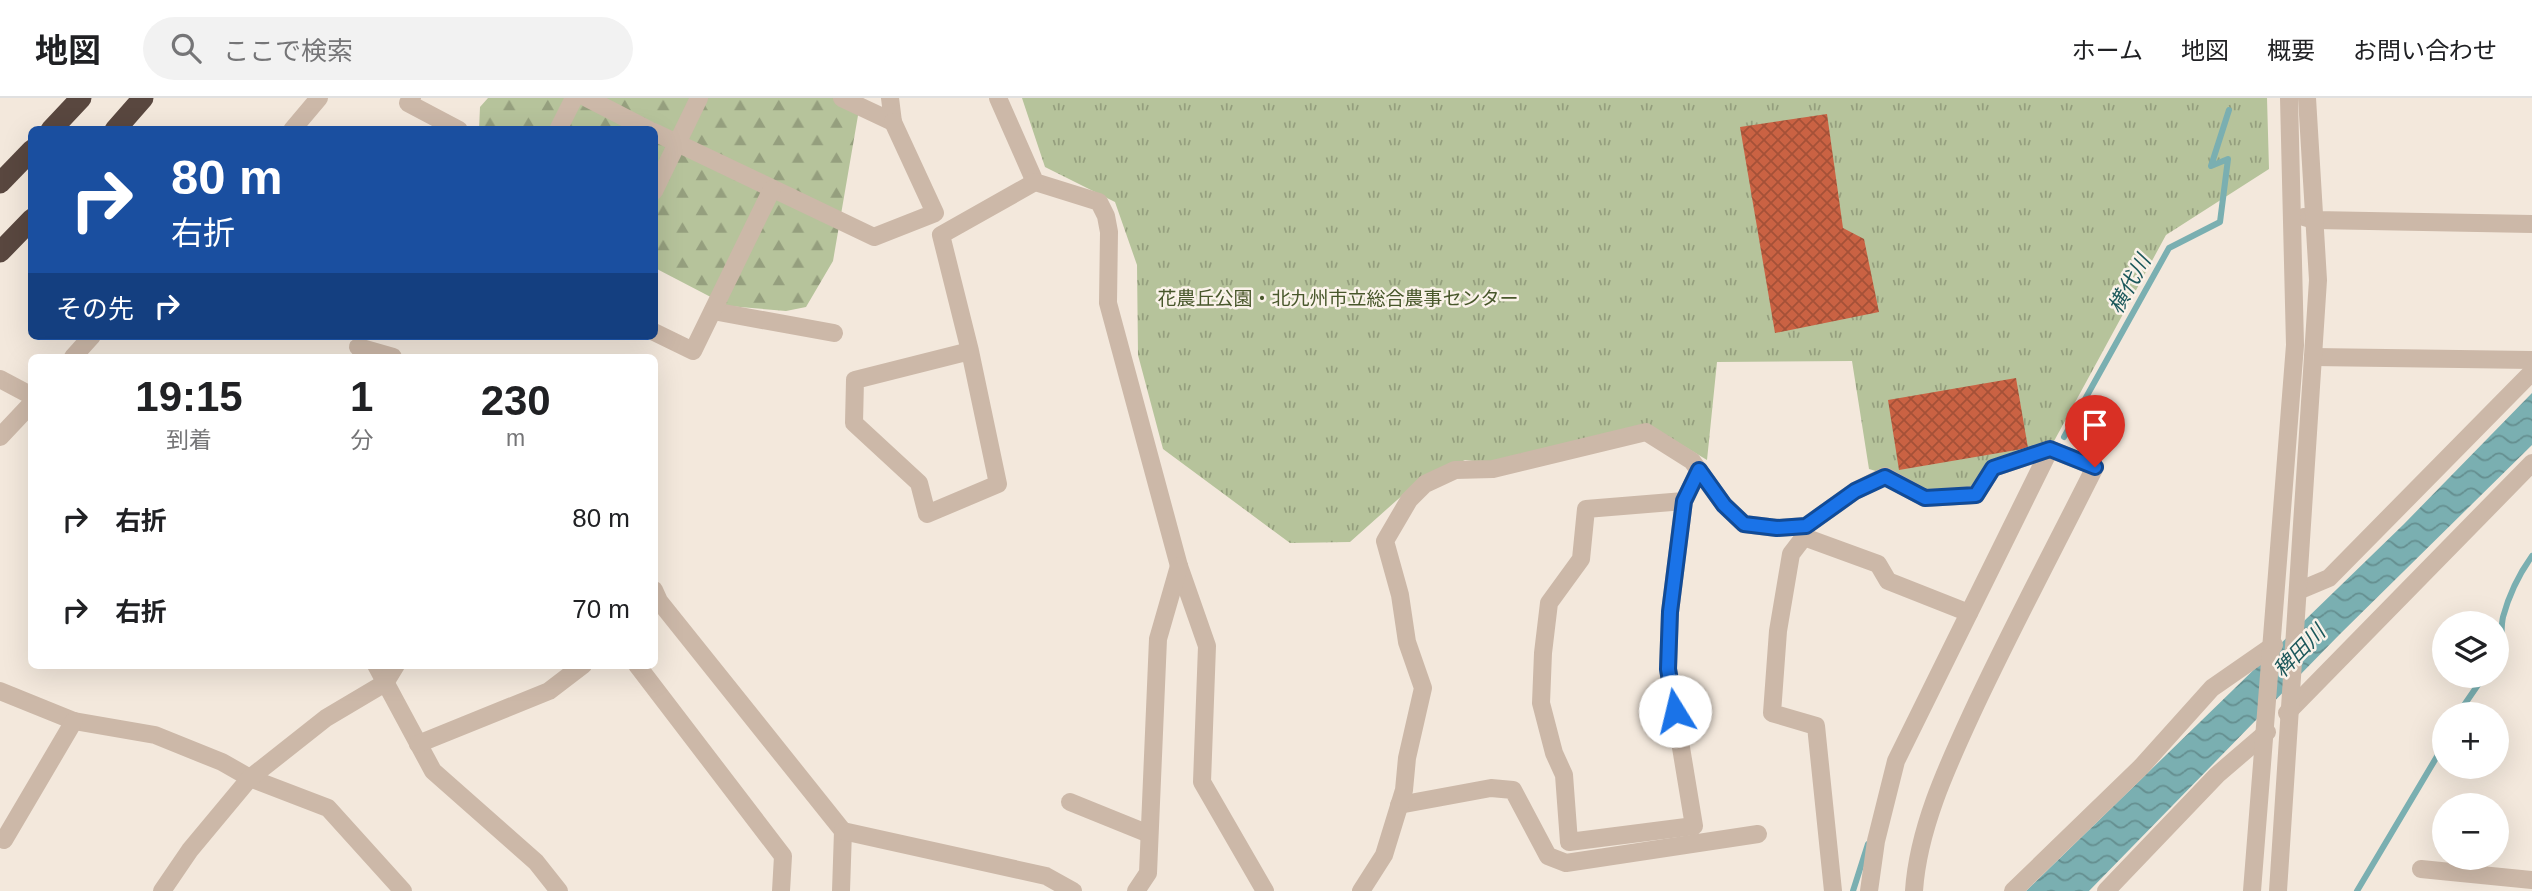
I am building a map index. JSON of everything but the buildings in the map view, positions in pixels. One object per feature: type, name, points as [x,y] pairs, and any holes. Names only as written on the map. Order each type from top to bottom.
[{"type":"highway","points":[[55,126],[81,98]]},
{"type":"highway","points":[[118,126],[142,98]]},
{"type":"highway","points":[[0,183],[28,154]]},
{"type":"highway","points":[[0,252],[28,223]]},
{"type":"street","points":[[295,126],[319,98]]},
{"type":"street","points":[[412,98],[408,103],[451,126]]},
{"type":"street","points":[[560,126],[574,98]]},
{"type":"street","points":[[587,98],[641,126]]},
{"type":"street","points":[[658,183],[699,98]]},
{"type":"street","points":[[842,98],[893,122]]},
{"type":"street","points":[[658,134],[874,237],[935,213],[893,122],[890,98]]},
{"type":"street","points":[[998,98],[1035,182]]},
{"type":"street","points":[[2252,891],[2274,639],[2295,345],[2288,98]]},
{"type":"street","points":[[2278,891],[2318,280],[2307,98]]},
{"type":"street","points":[[970,351],[855,380],[854,423],[919,482],[927,514],[998,484],[970,351],[941,235],[1035,182],[1098,202],[1106,216],[1109,232],[1108,303],[1179,566],[1207,646],[1202,782],[1265,891]]},
{"type":"street","points":[[658,334],[693,351],[772,189]]},
{"type":"street","points":[[2291,212],[2315,220],[2532,224]]},
{"type":"street","points":[[713,311],[834,333]]},
{"type":"street","points":[[76,354],[88,340]]},
{"type":"street","points":[[358,346],[383,354]]},
{"type":"street","points":[[2313,356],[2532,360]]},
{"type":"street","points":[[2298,591],[2329,578],[2532,372]]},
{"type":"street","points":[[0,379],[28,394]]},
{"type":"street","points":[[0,437],[28,407]]},
{"type":"street","points":[[1361,891],[1384,855],[1399,805],[1423,688],[1407,642],[1400,595],[1385,541],[1409,500],[1425,484],[1455,470],[1493,469],[1646,432],[1692,461],[1724,505],[1744,524],[1805,532],[1878,564],[1888,580],[1969,613]]},
{"type":"street","points":[[1869,891],[1876,841],[1896,761],[2050,449]]},
{"type":"street","points":[[1833,891],[1816,726],[1772,713],[1778,631],[1791,554],[1805,532],[1855,491],[1885,477],[1925,498],[1976,495],[1993,468],[2050,449],[2095,467],[1986,682],[1944,776],[1916,869],[1914,891]]},
{"type":"street","points":[[2106,891],[2217,775],[2263,742],[2289,711],[2532,463]]},
{"type":"street","points":[[1684,501],[1586,509],[1580,559],[1549,603],[1541,703],[1554,753],[1564,775],[1569,842],[1694,825],[1668,669],[1670,612],[1684,501],[1699,470]]},
{"type":"street","points":[[1136,891],[1148,873],[1158,639],[1179,566]]},
{"type":"street","points":[[658,599],[843,831],[1046,876],[1073,891]]},
{"type":"street","points":[[2013,891],[2141,767],[2212,688],[2274,639]]},
{"type":"street","points":[[378,669],[433,771],[536,862],[559,891]]},
{"type":"street","points":[[162,891],[190,850],[250,778],[327,718],[385,683],[394,669]]},
{"type":"street","points":[[418,744],[549,691],[578,669]]},
{"type":"street","points":[[640,669],[783,856],[781,891]]},
{"type":"street","points":[[0,691],[74,721],[155,735],[222,762],[250,778],[328,808],[403,891]]},
{"type":"street","points":[[4,840],[74,721]]},
{"type":"street","points":[[1399,805],[1491,788],[1513,790],[1548,856],[1566,863],[1758,834]]},
{"type":"street","points":[[1070,802],[1149,834]]},
{"type":"street","points":[[841,891],[843,831]]},
{"type":"street","points":[[2421,869],[2532,880]]},
{"type":"green space","points":[[488,98],[861,98],[833,261],[806,307],[786,311],[728,306],[658,270],[658,126],[479,126],[480,107]]},
{"type":"green space","name":"花農丘公園・北九州市立総合農事センター","points":[[1022,98],[2267,98],[2269,169],[2166,235],[2053,443],[1975,488],[1928,493],[1910,481],[1869,469],[1852,361],[1717,362],[1707,460],[1652,427],[1499,464],[1465,460],[1415,484],[1350,542],[1290,543],[1163,449],[1138,355],[1137,265],[1115,202],[1045,167]]},
{"type":"water","name":"稗田川","points":[[2532,393],[2532,445],[2340,634],[2089,891],[2026,891],[2404,524]]},
{"type":"waterway","name":"横代川","points":[[2064,437],[2169,248],[2220,222],[2228,159],[2211,166],[2229,110]]},
{"type":"waterway","points":[[2505,611],[2519,577],[2532,556]]},
{"type":"waterway","points":[[2466,702],[2476,688]]},
{"type":"waterway","points":[[2357,891],[2432,765]]},
{"type":"waterway","name":"横代川","points":[[1853,891],[1868,844]]},
{"type":"route","points":[[1675,711],[1668,669],[1670,612],[1684,501],[1699,470],[1724,505],[1744,524],[1777,528],[1806,526],[1855,491],[1885,477],[1905,485],[1925,498],[1976,495],[1993,468],[2050,449],[2095,467]]}]
